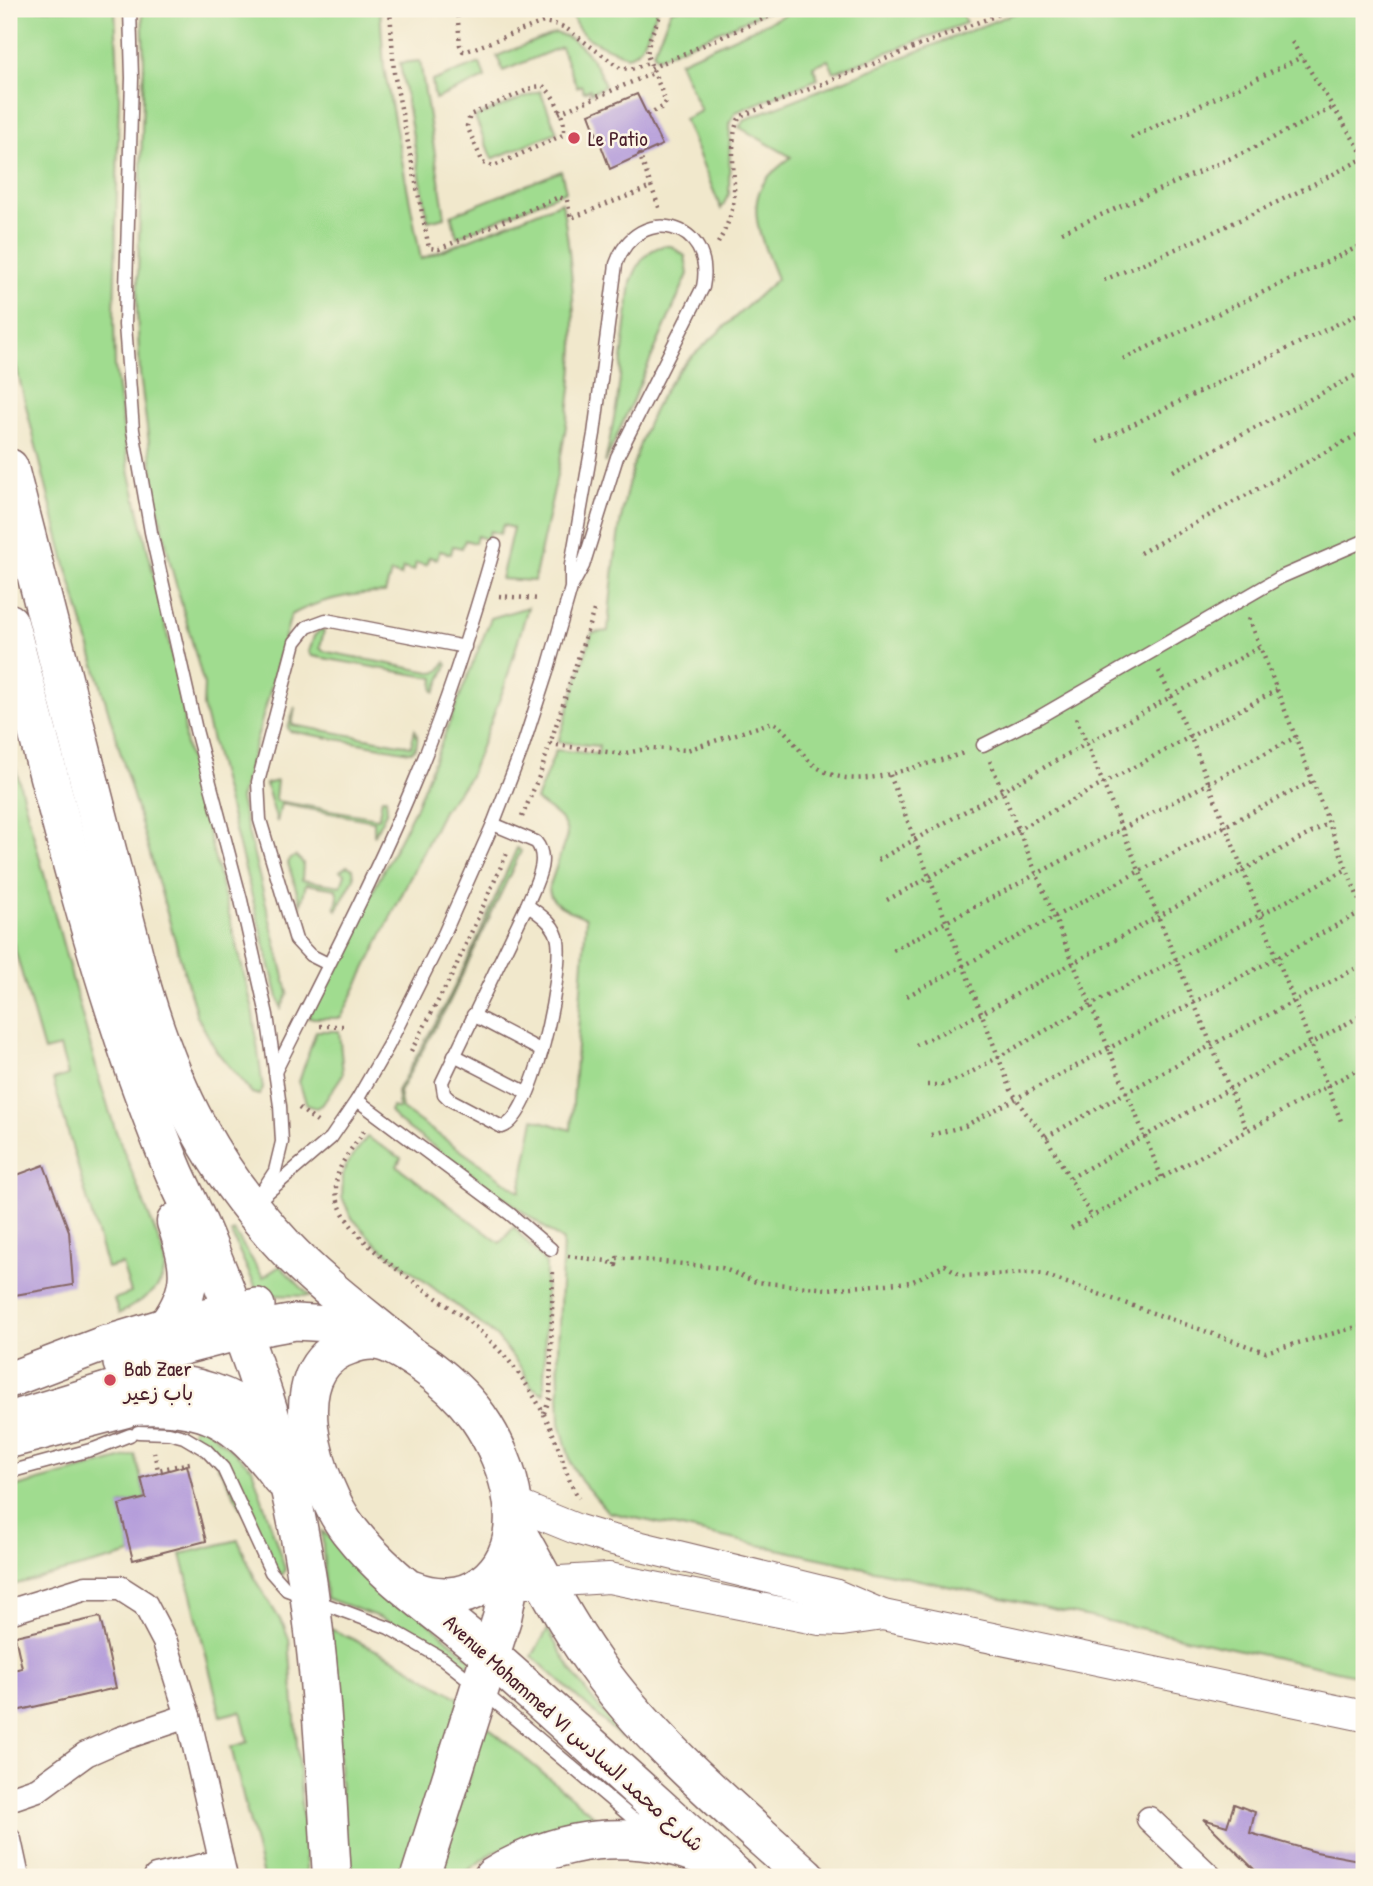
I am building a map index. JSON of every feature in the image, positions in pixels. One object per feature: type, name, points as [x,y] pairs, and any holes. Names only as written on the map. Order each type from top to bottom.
[{"type":"main road","points":[[9,468],[143,991],[160,1048],[184,1103],[212,1155],[251,1207],[324,1284],[387,1339],[436,1373],[451,1387],[478,1418],[501,1463],[511,1556],[502,1618],[421,1877]]},
{"type":"main road","points":[[9,623],[107,987],[138,1078],[174,1172],[314,1454]]},
{"type":"main road","points":[[9,1420],[122,1387],[168,1325],[184,1299],[189,1274],[173,1209],[174,1172]]},
{"type":"main road","points":[[168,1325],[245,1319],[312,1322],[387,1339]]},
{"type":"main road","points":[[9,1438],[122,1387],[245,1319]]},
{"type":"main road","points":[[245,1319],[290,1490],[311,1600],[319,1667],[332,1877]]},
{"type":"main road","name":"Avenue Mohammed VI شارع محمد السادس","points":[[387,1339],[348,1345],[334,1353],[313,1376],[308,1391],[306,1407],[314,1454],[334,1510],[369,1553],[412,1590],[485,1673],[692,1837],[730,1872]]},
{"type":"main road","points":[[9,1380],[122,1387],[172,1405],[190,1407],[222,1420],[251,1440],[290,1490]]},
{"type":"main road","points":[[9,1399],[171,1381],[208,1389],[238,1403],[275,1432],[334,1510]]},
{"type":"main road","points":[[511,1556],[645,1727],[806,1877]]},
{"type":"main road","name":"Avenue Mohammed VI شارع محمد السادس","points":[[412,1590],[437,1597],[450,1597],[511,1556]]},
{"type":"main road","points":[[493,1877],[535,1854],[587,1840],[614,1838],[660,1842],[682,1848],[730,1872]]},
{"type":"street","points":[[511,1556],[598,1536],[834,1594],[883,1615],[1364,1716]]},
{"type":"street","points":[[511,1556],[820,1620],[852,1620],[883,1615]]},
{"type":"street","points":[[9,1612],[86,1588],[120,1588],[145,1604],[165,1642],[188,1716],[223,1870],[156,1877]]},
{"type":"street","points":[[9,1799],[38,1789],[86,1754],[120,1739],[188,1716]]},
{"type":"street","points":[[1149,1819],[1210,1877]]},
{"type":"street","points":[[9,1840],[18,1877]]},
{"type":"lane","points":[[130,9],[132,78],[125,325],[133,430],[151,532],[196,730],[252,946],[267,1016],[282,1142],[275,1171],[251,1207]]},
{"type":"lane","points":[[251,1207],[331,1138],[357,1100],[417,990],[493,824],[547,672],[571,588],[583,566],[617,457],[703,287],[706,274],[699,247],[691,237],[666,227],[652,227],[628,239],[616,264],[598,406],[570,565],[571,588]]},
{"type":"lane","points":[[983,745],[1012,732],[1288,574],[1364,541]]},
{"type":"lane","points":[[275,1072],[414,783],[465,647],[495,545]]},
{"type":"lane","points":[[328,964],[303,948],[292,931],[260,820],[258,802],[258,782],[264,755],[295,642],[307,627],[326,620],[465,647]]},
{"type":"lane","points":[[493,824],[536,842],[543,861],[527,905],[442,1082],[444,1094],[454,1103],[502,1127],[512,1122],[526,1092],[542,1051],[556,996],[558,941],[549,923],[527,905]]},
{"type":"lane","points":[[473,1015],[542,1051]]},
{"type":"lane","points":[[454,1055],[526,1092]]},
{"type":"lane","points":[[357,1100],[510,1214],[553,1250]]},
{"type":"lane","points":[[9,1472],[84,1452],[122,1387],[169,1433],[184,1437],[206,1450],[223,1468],[278,1582],[298,1596],[361,1616],[398,1633],[443,1659],[485,1673]]},
{"type":"path","points":[[390,9],[394,73],[429,248],[439,249],[559,197],[567,200],[571,218],[651,187]]},
{"type":"path","points":[[457,9],[460,45],[463,51],[543,22],[567,29],[620,68],[651,68]]},
{"type":"path","points":[[647,114],[663,107],[666,102],[651,68],[650,38],[663,9]]},
{"type":"path","points":[[559,113],[651,68],[786,9]]},
{"type":"path","points":[[704,260],[715,249],[730,217],[734,199],[735,127],[741,116],[1012,9]]},
{"type":"path","points":[[1104,280],[1242,220],[1364,158],[1292,43]]},
{"type":"path","points":[[1131,138],[1302,57]]},
{"type":"path","points":[[538,86],[547,89],[559,113],[565,131],[559,139],[494,166],[483,163],[479,158],[467,126],[470,114],[538,86]]},
{"type":"path","points":[[1062,232],[1245,152],[1334,107]]},
{"type":"path","points":[[634,141],[666,227]]},
{"type":"path","points":[[1123,359],[1364,244]]},
{"type":"path","points":[[1097,442],[1364,311]]},
{"type":"path","points":[[1172,471],[1364,371]]},
{"type":"path","points":[[1140,553],[1364,431]]},
{"type":"path","points":[[480,596],[539,599]]},
{"type":"path","points":[[931,1135],[965,1126],[1016,1100],[1364,912],[1243,601]]},
{"type":"path","points":[[878,860],[1260,646]]},
{"type":"path","points":[[1149,653],[1191,738],[1342,1121]]},
{"type":"path","points":[[887,900],[1277,690]]},
{"type":"path","points":[[1069,700],[1247,1131]]},
{"type":"path","points":[[550,744],[621,754],[656,748],[687,750],[773,722],[806,758],[830,774],[859,780],[890,775],[983,745],[1162,1178]]},
{"type":"path","points":[[893,950],[1296,737]]},
{"type":"path","points":[[890,775],[1016,1100],[1046,1137],[1092,1217]]},
{"type":"path","points":[[907,996],[1139,870],[1313,781]]},
{"type":"path","points":[[916,1045],[982,1013],[1329,823]]},
{"type":"path","points":[[927,1085],[952,1083],[1091,1005],[1347,869]]},
{"type":"path","points":[[1046,1137],[1364,964]]},
{"type":"path","points":[[1070,1178],[1364,1014]]},
{"type":"path","points":[[1071,1228],[1364,1066]]},
{"type":"path","points":[[299,1108],[317,1122]]},
{"type":"path","points":[[544,1414],[550,1397],[553,1250],[564,1256],[607,1261],[615,1265],[618,1258],[722,1268],[756,1282],[828,1289],[911,1282],[945,1265],[962,1276],[1032,1272],[1265,1352],[1364,1325]]},
{"type":"path","points":[[153,1444],[158,1470],[196,1461]]},
{"type":"green space","points":[[9,9],[115,9],[119,97],[115,367],[129,470],[183,702],[185,741],[252,1006],[263,1089],[259,1095],[252,1093],[217,1052],[197,1016],[65,562],[9,338]]},
{"type":"green space","points":[[142,9],[380,9],[384,68],[421,259],[562,202],[574,309],[572,375],[559,464],[534,581],[501,579],[513,528],[503,525],[500,534],[490,531],[487,539],[477,536],[475,543],[465,540],[462,548],[453,546],[451,554],[440,551],[437,559],[429,557],[426,565],[416,563],[414,571],[403,568],[401,576],[391,573],[385,593],[336,598],[291,615],[240,799],[288,993],[281,1009],[203,706],[204,685],[171,566],[157,503],[140,375],[137,311],[144,61]]},
{"type":"green space","points":[[572,9],[658,9],[642,44],[633,54],[627,56],[591,40],[578,27]]},
{"type":"green space","points":[[672,9],[772,9],[657,58],[653,52]]},
{"type":"green space","points":[[798,9],[960,9],[966,23],[834,72],[828,60],[813,66],[818,79],[736,112],[730,122],[729,194],[721,209],[684,119],[701,111],[679,62]]},
{"type":"green space","points":[[1025,9],[1364,9],[1364,1677],[608,1512],[581,1481],[571,1463],[560,1423],[558,1349],[563,1241],[397,1120],[390,1111],[392,1107],[399,1109],[397,1091],[447,1002],[517,848],[521,851],[449,1003],[399,1092],[402,1109],[520,1192],[534,1119],[571,1130],[586,918],[557,904],[550,894],[549,888],[567,835],[564,823],[536,800],[556,750],[598,754],[599,746],[558,742],[592,633],[608,631],[614,562],[627,488],[650,418],[667,387],[687,361],[777,279],[758,226],[757,199],[761,187],[770,175],[791,157],[739,127],[746,119]]},
{"type":"green space","points":[[555,33],[573,40],[587,53],[605,86],[591,93],[590,89],[584,92],[581,85],[577,87],[561,47],[503,71],[497,56]]},
{"type":"green space","points":[[420,61],[445,217],[428,221],[400,63]]},
{"type":"green space","points":[[480,63],[485,78],[435,99],[432,81]]},
{"type":"green space","points":[[540,91],[557,132],[492,159],[475,117]]},
{"type":"green space","points":[[561,171],[566,191],[457,237],[451,215]]},
{"type":"green space","points":[[663,246],[671,246],[685,256],[688,274],[605,463],[617,403],[631,282],[647,255]]},
{"type":"green space","points":[[528,607],[505,685],[469,778],[444,809],[341,1018],[308,1018],[415,809],[491,618]]},
{"type":"green space","points":[[324,630],[320,648],[323,651],[435,673],[445,662],[447,665],[435,692],[434,678],[312,656],[309,652],[314,636]]},
{"type":"green space","points":[[295,707],[292,725],[411,746],[415,730],[416,746],[410,752],[290,731],[288,728]]},
{"type":"green space","points":[[9,744],[100,1082],[115,1129],[164,1254],[165,1266],[159,1285],[153,1292],[119,1314],[114,1299],[131,1293],[122,1264],[107,1268],[53,1080],[68,1075],[60,1047],[44,1051],[9,929]]},
{"type":"green space","points":[[277,781],[277,801],[377,818],[382,798],[386,798],[387,810],[374,836],[374,821],[281,804],[277,822],[266,784]]},
{"type":"green space","points":[[296,856],[303,863],[302,880],[341,886],[345,874],[340,871],[347,866],[353,869],[354,878],[337,910],[336,889],[306,884],[301,905],[288,863]]},
{"type":"green space","points":[[316,1031],[339,1031],[343,1074],[323,1104],[316,1108],[307,1105],[299,1082]]},
{"type":"green space","points":[[367,1137],[401,1158],[397,1166],[500,1243],[514,1227],[546,1264],[544,1394],[532,1387],[522,1369],[496,1336],[376,1244],[351,1217],[342,1197],[343,1175],[346,1165]]},
{"type":"green space","points":[[234,1231],[263,1277],[280,1266],[310,1296],[259,1295],[231,1233]]},
{"type":"green space","points":[[197,1420],[252,1468],[285,1569],[282,1575],[206,1445],[191,1434]]},
{"type":"green space","points":[[135,1455],[146,1498],[120,1505],[132,1554],[9,1586],[9,1489]]},
{"type":"green space","points":[[322,1531],[471,1659],[467,1669],[384,1619],[326,1598]]},
{"type":"green space","points":[[238,1540],[257,1583],[284,1626],[289,1639],[307,1877],[263,1877],[231,1747],[248,1742],[241,1711],[221,1716],[181,1554]]},
{"type":"green space","points":[[331,1629],[397,1660],[460,1699],[406,1877],[346,1877]]},
{"type":"green space","points":[[548,1629],[581,1685],[624,1734],[621,1737],[532,1656]]},
{"type":"green space","points":[[485,1725],[598,1819],[546,1830],[492,1853],[459,1877],[438,1877]]},
{"type":"building","points":[[637,94],[662,145],[610,169],[589,114]]},
{"type":"building","points":[[44,1165],[69,1231],[73,1285],[9,1296],[9,1178]]},
{"type":"building","points":[[187,1465],[206,1541],[133,1560],[119,1505],[146,1498],[141,1478]]},
{"type":"building","points":[[100,1617],[116,1688],[16,1711],[15,1708],[9,1709],[9,1671],[22,1668],[15,1636]]},
{"type":"building","points":[[1234,1804],[1255,1812],[1250,1833],[1316,1852],[1364,1861],[1364,1877],[1262,1877],[1203,1819],[1227,1826]]},
{"type":"place","name":"Le Patio","points":[[574,138]]},
{"type":"place","name":"Bab Zaer باب زعير","points":[[110,1380]]}]
